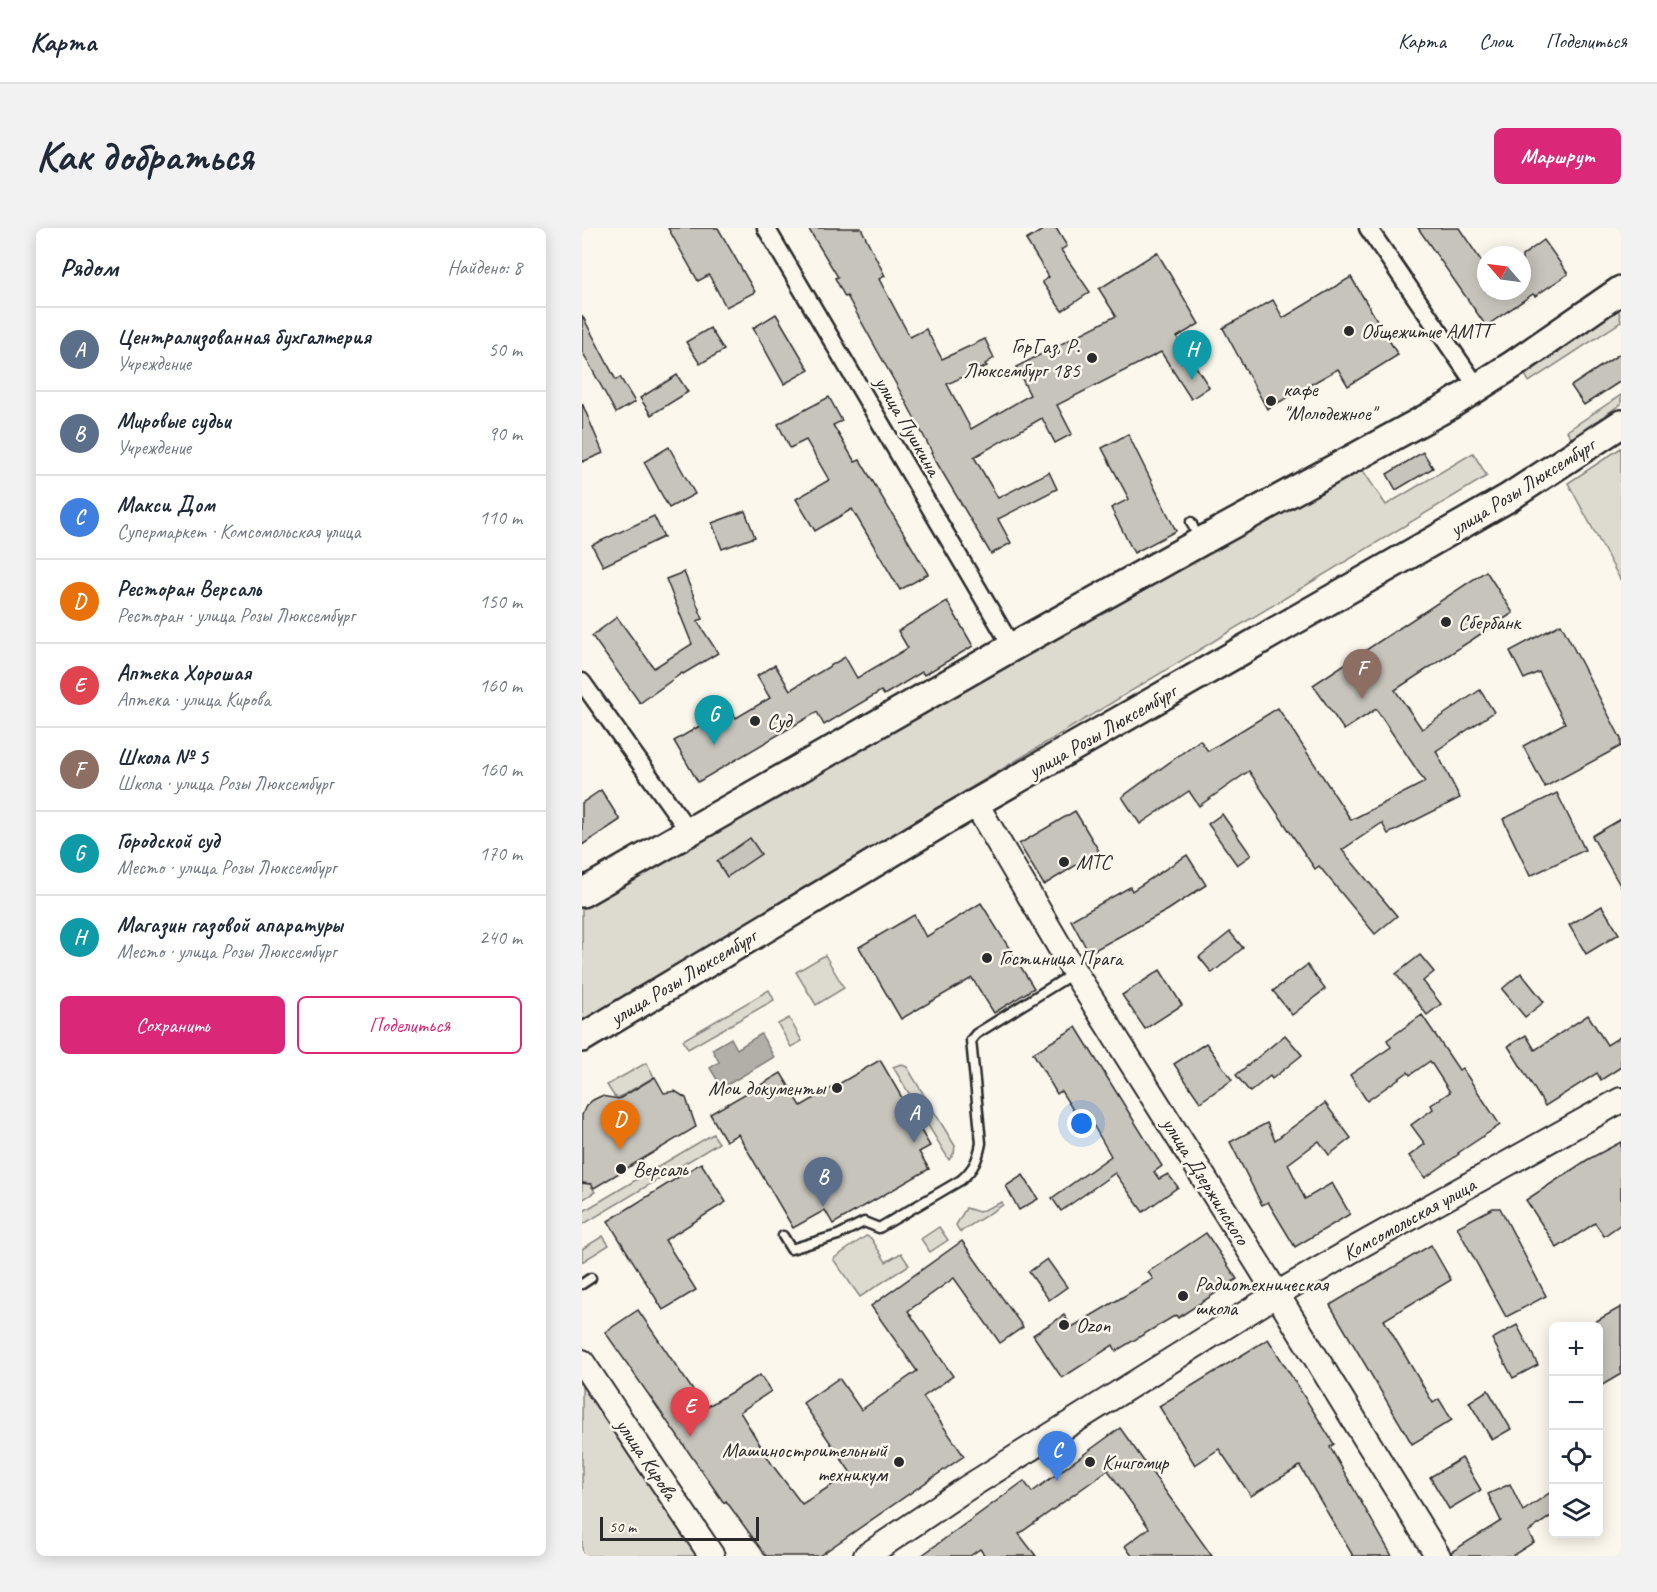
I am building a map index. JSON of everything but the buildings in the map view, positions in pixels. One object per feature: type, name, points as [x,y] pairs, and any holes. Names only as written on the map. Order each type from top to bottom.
[{"type":"main road","points":[[582,893],[1012,647],[1196,532],[1448,408],[1621,290]]},
{"type":"main road","name":"улица Розы Люксембург","points":[[582,1038],[946,820],[1508,498],[1621,424]]},
{"type":"street","name":"улица Пушкина","points":[[765,228],[1012,647]]},
{"type":"street","points":[[1368,228],[1478,388]]},
{"type":"street","points":[[582,682],[688,831]]},
{"type":"street","name":"улица Дзержинского","points":[[976,804],[1075,973],[1277,1294],[1438,1556]]},
{"type":"street","name":"Комсомольская улица","points":[[866,1556],[968,1488],[1277,1294],[1621,1100]]},
{"type":"street","name":"улица Кирова","points":[[582,1362],[712,1556]]},
{"type":"lane","points":[[783,1236],[791,1249],[838,1235],[864,1222],[879,1228],[967,1175],[979,1157],[981,1143],[971,1040],[976,1034],[1075,973]]},
{"type":"lane","points":[[582,1284],[591,1278]]},
{"type":"shaded area","points":[[1618,306],[1621,322],[1529,382],[1524,372]]},
{"type":"shaded area","points":[[1621,395],[1621,404],[1571,438],[1567,431]]},
{"type":"shaded area","points":[[1621,448],[1621,581],[1568,483]]},
{"type":"shaded area","points":[[1473,453],[1487,476],[582,1023],[582,905],[1358,463],[1386,505]]},
{"type":"shaded area","points":[[825,955],[844,988],[816,1005],[796,972]]},
{"type":"shaded area","points":[[769,990],[774,1000],[688,1049],[683,1040]]},
{"type":"shaded area","points":[[789,1018],[802,1041],[791,1047],[778,1024]]},
{"type":"shaded area","points":[[761,1034],[774,1057],[722,1088],[710,1068],[719,1062],[712,1049],[731,1038],[737,1049]]},
{"type":"shaded area","points":[[646,1063],[654,1077],[618,1098],[614,1096],[607,1085]]},
{"type":"shaded area","points":[[901,1064],[907,1067],[955,1146],[954,1153],[949,1160],[893,1067]]},
{"type":"shaded area","points":[[713,1134],[719,1143],[582,1225],[582,1212]]},
{"type":"shaded area","points":[[582,1183],[590,1184],[595,1192],[582,1200]]},
{"type":"shaded area","points":[[1002,1202],[1003,1205],[960,1232],[956,1225],[966,1208],[979,1212]]},
{"type":"shaded area","points":[[939,1227],[948,1240],[930,1252],[921,1239]]},
{"type":"shaded area","points":[[603,1236],[609,1245],[582,1262],[582,1249]]},
{"type":"shaded area","points":[[866,1236],[871,1238],[886,1262],[901,1253],[909,1265],[860,1297],[833,1259]]},
{"type":"shaded area","points":[[582,1379],[698,1556],[582,1556]]},
{"type":"place","name":"Общежитие АМТТ","points":[[1349,331]]},
{"type":"place","name":"ГорГаз, Р. Люксембург 185","points":[[1092,358]]},
{"type":"place","name":"Магазин газовой апаратуры","points":[[1192,380]]},
{"type":"place","name":"кафе \"Молодежное\"","points":[[1271,401]]},
{"type":"place","name":"Сбербанк","points":[[1446,622]]},
{"type":"place","name":"Школа № 5","points":[[1362,699]]},
{"type":"place","name":"Суд","points":[[755,721]]},
{"type":"place","name":"Городской суд","points":[[714,745]]},
{"type":"place","name":"МТС","points":[[1064,862]]},
{"type":"place","name":"Гостиница Прага","points":[[987,958]]},
{"type":"place","name":"Мои документы","points":[[837,1088]]},
{"type":"place","name":"Централизованная бухгалтерия","points":[[914,1143]]},
{"type":"place","name":"Ресторан Версаль","points":[[620,1150]]},
{"type":"place","name":"Версаль","points":[[621,1169]]},
{"type":"place","name":"Мировые судьи","points":[[823,1207]]},
{"type":"place","name":"Радиотехническая школа","points":[[1183,1296]]},
{"type":"place","name":"Ozon","points":[[1064,1325]]},
{"type":"place","name":"Аптека Хорошая","points":[[690,1437]]},
{"type":"place","name":"Машиностроительный техникум","points":[[899,1462]]},
{"type":"place","name":"Книгомир","points":[[1090,1462]]},
{"type":"place","name":"Макси Дом","points":[[1057,1481]]}]
